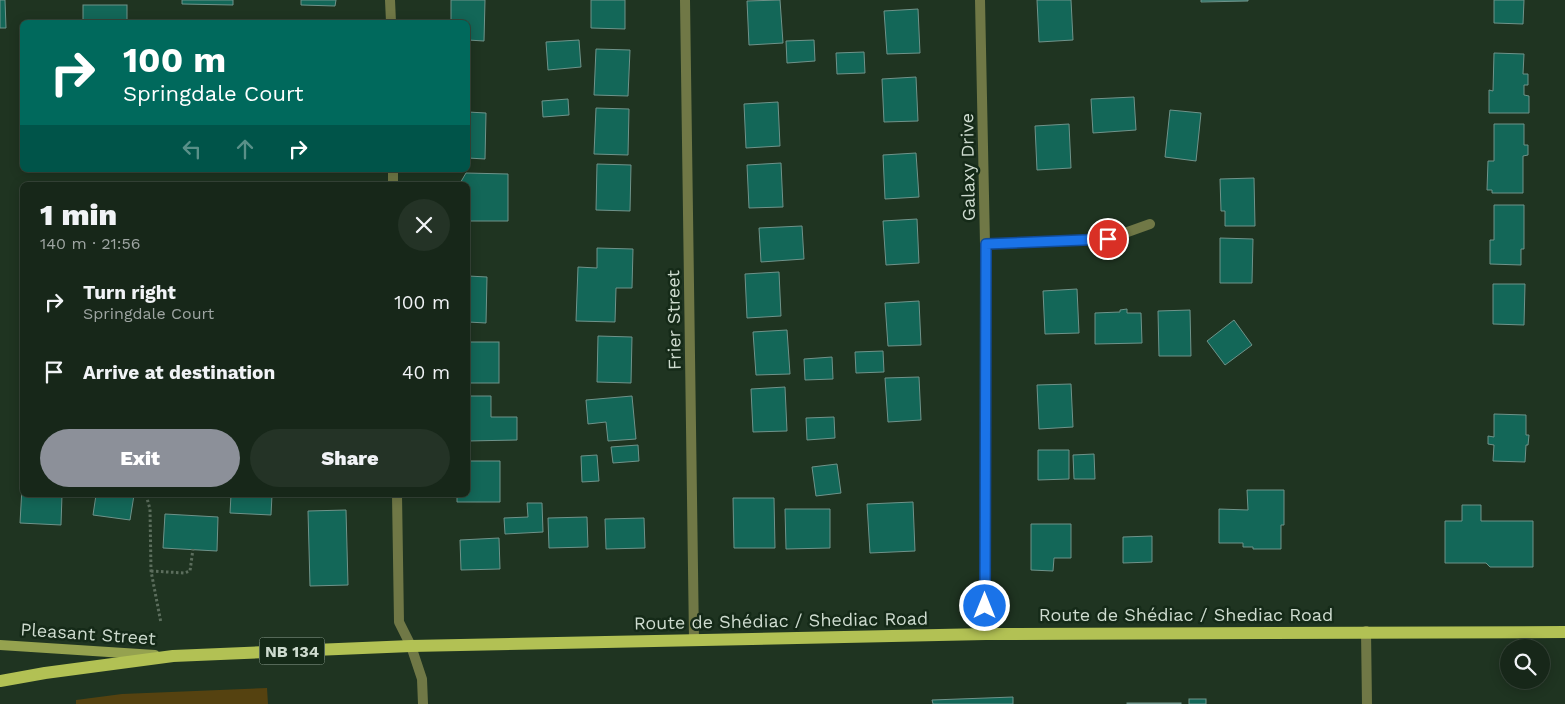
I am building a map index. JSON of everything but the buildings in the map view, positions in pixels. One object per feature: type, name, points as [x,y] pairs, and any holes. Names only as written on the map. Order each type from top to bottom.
[{"type":"main road","name":"Route de Shédiac / Shediac Road","points":[[0,681],[173,656],[411,646],[986,634],[1366,631],[1565,632]]},
{"type":"street","points":[[390,0],[391,20]]},
{"type":"street","name":"Frier Street","points":[[685,0],[694,640]]},
{"type":"street","name":"Galaxy Drive","points":[[980,0],[986,244],[986,634]]},
{"type":"street","points":[[986,244],[1108,239],[1150,224]]},
{"type":"street","points":[[397,497],[398,622],[411,646],[422,679],[423,704]]},
{"type":"street","points":[[1366,631],[1367,704]]},
{"type":"street","name":"Pleasant Street","points":[[0,645],[173,656]]},
{"type":"path","points":[[147,497],[150,509],[151,571],[161,623]]},
{"type":"path","points":[[151,571],[184,573],[190,571],[193,550]]},
{"type":"shaded area","points":[[267,688],[268,704],[76,704],[76,700],[122,694]]},
{"type":"route","points":[[985,606],[986,244],[1108,239]]}]
